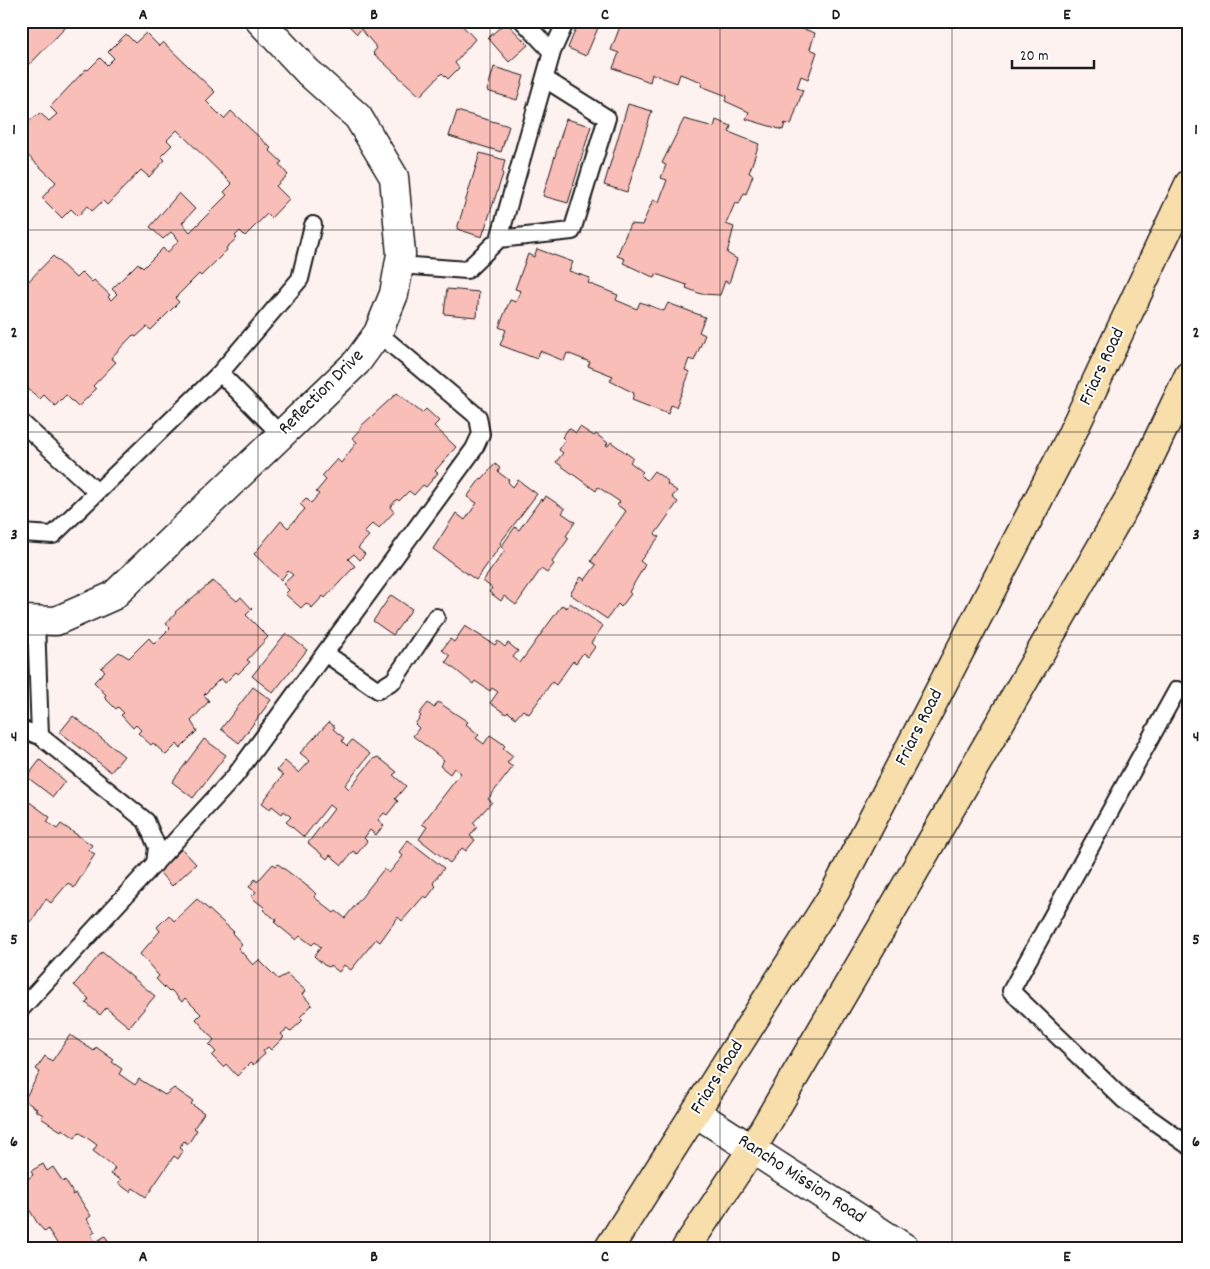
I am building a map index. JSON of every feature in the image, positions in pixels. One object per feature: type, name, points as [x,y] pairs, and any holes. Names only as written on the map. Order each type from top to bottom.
[{"type":"main road","name":"Friars Road","points":[[609,1248],[835,892],[1066,446],[1189,184]]},
{"type":"main road","points":[[686,1248],[752,1149],[1134,490],[1189,375]]},
{"type":"street","name":"Reflection Drive","points":[[29,620],[56,621],[113,596],[357,362],[378,333],[394,294],[401,254],[394,177],[358,117],[308,72],[260,21]]},
{"type":"street","name":"Rancho Mission Road","points":[[696,1113],[905,1248]]},
{"type":"lane","points":[[523,21],[552,52]]},
{"type":"lane","points":[[399,265],[467,270],[499,239],[552,52],[566,21]]},
{"type":"lane","points":[[499,239],[572,231],[607,118],[545,79]]},
{"type":"lane","points":[[21,533],[53,535],[220,373],[300,279],[313,225]]},
{"type":"lane","points":[[21,1009],[236,776],[474,449],[481,434],[478,417],[378,333]]},
{"type":"lane","points":[[220,373],[281,435]]},
{"type":"lane","points":[[21,422],[97,492]]},
{"type":"lane","points":[[325,653],[378,690],[394,680],[436,618]]},
{"type":"lane","points":[[29,620],[40,736]]},
{"type":"lane","points":[[1189,693],[1177,690],[1011,991],[1124,1100],[1189,1146]]},
{"type":"lane","points":[[21,729],[40,736],[146,821],[157,847],[156,864]]},
{"type":"building","points":[[21,21],[63,21],[68,25],[30,64],[21,70]]},
{"type":"building","points":[[344,21],[432,21],[437,26],[441,21],[458,21],[475,39],[455,63],[459,68],[448,79],[442,73],[420,96],[373,53],[377,48],[361,29],[357,34]]},
{"type":"building","points":[[579,21],[601,21],[586,56],[568,48]]},
{"type":"building","points":[[629,21],[731,21],[748,28],[751,21],[776,27],[778,21],[781,21],[815,33],[810,49],[817,52],[808,79],[801,76],[797,88],[803,90],[791,125],[785,123],[783,130],[746,119],[749,112],[725,101],[727,96],[701,86],[702,82],[680,74],[677,83],[652,74],[650,82],[613,68],[619,53],[611,50],[621,24],[627,26]]},
{"type":"building","points":[[506,22],[528,45],[509,62],[488,38]]},
{"type":"building","points":[[146,33],[159,46],[163,42],[215,92],[206,101],[224,119],[231,111],[271,148],[269,150],[282,162],[279,164],[288,175],[276,186],[289,199],[271,218],[267,214],[245,236],[240,231],[235,236],[237,238],[226,248],[227,250],[175,298],[179,302],[151,330],[147,327],[136,337],[133,335],[111,358],[116,362],[93,386],[96,389],[78,407],[66,395],[55,406],[44,395],[40,399],[21,383],[21,289],[53,256],[76,278],[82,272],[92,282],[94,280],[110,295],[108,297],[111,300],[117,294],[112,289],[138,263],[143,268],[163,248],[167,253],[179,240],[171,232],[163,239],[150,227],[179,193],[195,209],[182,223],[190,232],[227,195],[224,192],[232,184],[177,130],[167,140],[172,145],[161,156],[165,160],[149,177],[141,170],[107,205],[103,201],[92,211],[87,206],[78,216],[71,209],[62,218],[42,198],[56,182],[21,149],[21,127],[40,113],[49,121],[57,114],[50,107],[86,69],[88,70],[100,58],[107,65],[114,58],[108,52],[126,34],[135,43]]},
{"type":"building","points":[[494,67],[524,76],[517,100],[487,91]]},
{"type":"building","points":[[628,104],[652,111],[627,192],[604,185]]},
{"type":"building","points":[[457,111],[509,126],[501,152],[449,136]]},
{"type":"building","points":[[566,119],[591,126],[568,203],[543,196]]},
{"type":"building","points":[[684,119],[714,127],[716,120],[731,126],[729,132],[759,144],[749,173],[753,175],[746,194],[744,193],[739,204],[735,203],[726,224],[734,227],[727,253],[737,259],[729,283],[725,281],[720,295],[701,294],[686,288],[687,285],[656,274],[655,278],[623,263],[625,259],[617,256],[630,224],[642,225],[653,200],[659,202],[667,180],[661,178],[666,165],[662,163]]},
{"type":"building","points":[[480,153],[505,160],[503,174],[482,237],[457,229]]},
{"type":"building","points":[[537,249],[573,262],[569,271],[590,278],[588,283],[618,295],[616,300],[637,309],[640,302],[664,311],[668,303],[705,317],[699,332],[705,335],[694,361],[689,359],[685,370],[690,372],[676,407],[671,405],[668,414],[632,400],[634,393],[610,381],[613,376],[588,366],[590,362],[567,353],[564,361],[540,351],[537,359],[500,345],[506,330],[499,327],[510,300],[516,302],[521,291],[515,289],[528,254],[534,257]]},
{"type":"building","points":[[447,289],[479,292],[477,317],[444,314]]},
{"type":"building","points":[[397,393],[422,413],[426,409],[439,421],[434,426],[456,447],[435,471],[438,473],[426,487],[423,485],[414,495],[409,491],[399,501],[397,499],[390,507],[394,512],[379,528],[373,523],[364,532],[369,536],[358,548],[365,554],[360,560],[354,554],[348,559],[355,566],[325,598],[323,596],[312,608],[306,603],[301,608],[285,594],[289,590],[283,584],[293,575],[288,571],[281,580],[254,554],[281,521],[288,528],[305,509],[300,504],[306,498],[311,503],[319,494],[316,492],[326,480],[322,476],[337,459],[341,463],[357,442],[352,438],[360,427]]},
{"type":"building","points":[[580,427],[594,436],[596,434],[608,443],[606,445],[608,446],[611,442],[633,458],[630,462],[643,472],[640,475],[647,480],[654,471],[668,481],[667,484],[677,491],[672,497],[678,502],[655,534],[659,537],[640,561],[645,565],[629,592],[631,594],[621,607],[618,604],[607,619],[570,594],[581,577],[585,580],[596,565],[591,561],[626,511],[617,505],[620,502],[598,487],[596,491],[556,462],[563,453],[559,450],[565,440],[562,437],[569,428],[576,433]]},
{"type":"building","points":[[495,464],[500,468],[498,472],[509,480],[508,482],[513,487],[518,480],[537,494],[500,543],[501,545],[476,580],[433,549],[456,513],[465,520],[477,503],[467,497],[481,478]]},
{"type":"building","points":[[546,496],[565,509],[562,513],[575,522],[566,536],[569,538],[552,562],[554,564],[547,573],[541,569],[516,605],[504,596],[501,601],[489,592],[492,588],[483,581],[505,550],[501,547],[515,527],[519,530],[541,499],[543,501]]},
{"type":"building","points":[[213,581],[237,601],[241,597],[252,609],[246,615],[268,637],[247,660],[250,662],[238,674],[236,672],[225,683],[221,678],[204,695],[209,701],[191,721],[197,731],[180,748],[177,744],[166,755],[138,733],[141,730],[136,725],[133,728],[121,715],[124,713],[118,707],[116,709],[104,697],[106,695],[94,682],[105,671],[101,668],[119,652],[129,658],[149,638],[154,644],[170,628],[166,624],[175,612]]},
{"type":"building","points":[[391,595],[412,609],[393,635],[373,621]]},
{"type":"building","points":[[570,603],[603,626],[591,643],[595,647],[588,657],[583,653],[576,663],[573,661],[556,685],[552,682],[529,714],[523,710],[516,718],[508,712],[506,714],[490,703],[498,692],[492,688],[490,691],[475,681],[473,684],[446,662],[450,656],[442,650],[450,639],[454,642],[465,626],[495,645],[498,641],[505,647],[508,643],[518,651],[513,657],[520,663],[562,605],[567,608]]},
{"type":"building","points":[[286,633],[307,650],[273,693],[252,676]]},
{"type":"building","points":[[253,687],[271,700],[239,743],[221,729]]},
{"type":"building","points":[[438,702],[468,722],[466,724],[479,735],[476,738],[484,744],[490,735],[502,743],[505,746],[503,748],[513,756],[507,763],[513,767],[488,799],[492,802],[473,823],[477,827],[470,836],[475,840],[466,851],[462,848],[450,863],[419,839],[427,827],[422,824],[461,773],[454,768],[450,774],[440,766],[444,760],[413,736],[419,728],[415,724],[421,716],[419,714],[428,703],[434,708]]},
{"type":"building","points":[[73,716],[124,756],[111,772],[60,732]]},
{"type":"building","points":[[329,722],[335,727],[333,729],[344,738],[342,741],[347,746],[352,740],[370,754],[345,785],[349,789],[373,759],[378,757],[397,772],[393,775],[406,786],[395,799],[398,801],[387,815],[384,813],[378,820],[384,825],[376,835],[370,830],[364,838],[367,841],[357,854],[353,851],[342,865],[330,855],[327,859],[308,843],[334,809],[329,805],[304,837],[286,822],[291,817],[284,811],[282,814],[272,806],[270,809],[262,803],[283,775],[277,770],[285,761],[299,773],[310,761],[300,753]]},
{"type":"building","points":[[204,739],[226,755],[193,798],[172,782]]},
{"type":"building","points":[[40,760],[65,781],[53,797],[27,777]]},
{"type":"building","points":[[28,801],[50,817],[47,822],[57,829],[61,824],[92,845],[88,850],[95,854],[74,888],[68,883],[51,903],[46,899],[31,922],[27,919],[21,928],[21,805],[24,807]]},
{"type":"building","points":[[408,840],[444,868],[433,883],[436,886],[427,898],[424,896],[402,921],[398,917],[380,942],[376,939],[351,970],[344,965],[339,972],[330,965],[329,967],[324,965],[314,956],[321,947],[315,942],[312,945],[300,936],[296,940],[274,922],[278,918],[275,919],[263,910],[265,908],[251,897],[256,892],[249,887],[255,879],[257,882],[273,864],[276,866],[278,864],[311,889],[316,894],[314,897],[334,913],[336,911],[345,918],[384,869],[389,873],[403,856],[399,852]]},
{"type":"building","points":[[182,849],[196,864],[172,886],[158,871]]},
{"type":"building","points":[[197,899],[234,932],[232,933],[242,944],[238,948],[253,965],[259,960],[278,979],[287,974],[306,991],[302,994],[312,1005],[300,1017],[303,1020],[290,1032],[287,1029],[281,1034],[284,1037],[271,1050],[268,1047],[263,1051],[265,1054],[253,1065],[250,1063],[237,1076],[226,1064],[223,1067],[212,1056],[216,1052],[209,1045],[214,1040],[196,1019],[201,1014],[185,998],[182,1002],[171,990],[169,992],[156,979],[159,976],[140,954],[160,931],[157,927],[169,915],[174,921]]},
{"type":"building","points":[[102,952],[155,996],[129,1027],[106,1008],[100,1015],[86,1003],[89,999],[74,985]]},
{"type":"building","points":[[70,1035],[94,1051],[96,1047],[114,1060],[112,1062],[122,1069],[119,1074],[135,1085],[139,1079],[165,1095],[174,1088],[193,1101],[191,1104],[204,1113],[194,1128],[197,1130],[188,1144],[184,1141],[179,1148],[183,1151],[178,1159],[174,1156],[146,1197],[133,1188],[130,1192],[118,1183],[121,1180],[111,1174],[115,1168],[93,1151],[97,1145],[79,1132],[75,1138],[62,1129],[61,1131],[41,1118],[43,1115],[24,1100],[40,1072],[36,1069],[45,1056],[52,1061]]},
{"type":"building","points":[[43,1164],[47,1171],[53,1167],[63,1182],[65,1180],[73,1193],[72,1195],[76,1193],[91,1216],[87,1219],[95,1232],[91,1235],[96,1242],[105,1236],[113,1248],[60,1248],[48,1229],[45,1232],[38,1224],[21,1196],[21,1189],[27,1185],[25,1181],[33,1175],[31,1171]]},
{"type":"building","points":[[21,1231],[32,1248],[21,1248]]}]
